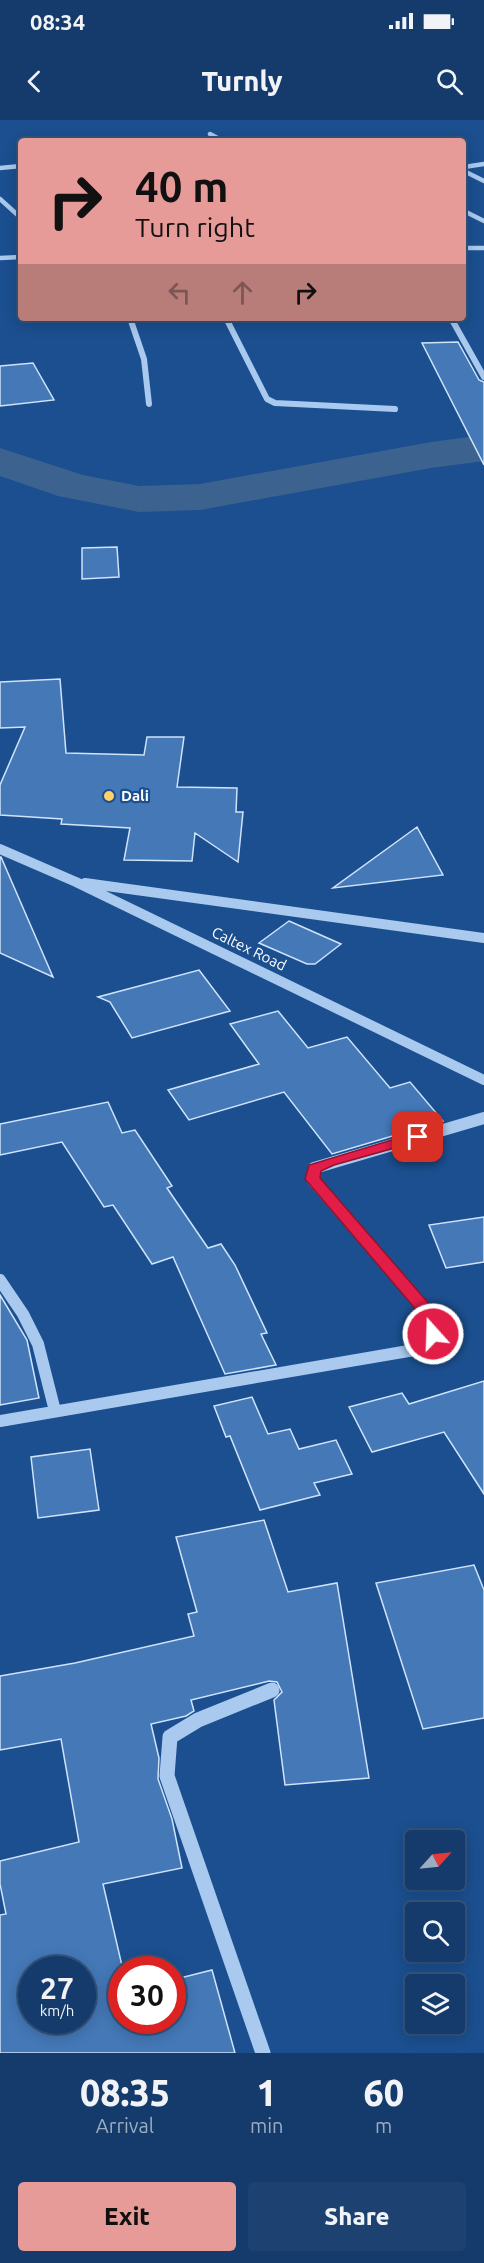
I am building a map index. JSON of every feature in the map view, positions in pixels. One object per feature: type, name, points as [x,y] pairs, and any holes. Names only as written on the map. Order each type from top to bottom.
[{"type":"street","points":[[210,134],[217,138]]},
{"type":"street","points":[[466,168],[484,164]]},
{"type":"street","points":[[0,168],[18,166]]},
{"type":"street","points":[[466,170],[484,181]]},
{"type":"street","points":[[0,199],[18,215]]},
{"type":"street","points":[[466,212],[484,221]]},
{"type":"street","points":[[466,248],[484,248]]},
{"type":"street","points":[[0,258],[18,257]]},
{"type":"street","points":[[131,321],[144,359],[149,404]]},
{"type":"street","points":[[228,321],[267,399],[275,403],[394,409]]},
{"type":"street","points":[[453,321],[484,377]]},
{"type":"street","name":"Caltex Road","points":[[0,849],[76,882],[484,1080]]},
{"type":"street","points":[[0,858],[15,855]]},
{"type":"street","points":[[76,882],[484,938]]},
{"type":"street","points":[[0,1421],[426,1348],[433,1334],[431,1317],[312,1179],[314,1168],[484,1118]]},
{"type":"street","points":[[0,1280],[24,1314],[38,1344],[55,1411]]},
{"type":"street","points":[[263,2053],[168,1776],[170,1737],[198,1720],[272,1690]]},
{"type":"building","points":[[458,342],[479,380],[484,382],[484,465],[422,343]]},
{"type":"building","points":[[33,363],[54,400],[0,406],[0,366]]},
{"type":"building","points":[[117,547],[119,577],[82,579],[82,548]]},
{"type":"building","points":[[60,679],[66,753],[144,755],[147,737],[184,737],[177,787],[237,788],[236,812],[243,812],[238,862],[195,833],[192,861],[124,860],[130,828],[61,824],[62,819],[0,815],[0,785],[25,727],[0,728],[0,682]]},
{"type":"building","points":[[417,827],[443,875],[333,888]]},
{"type":"building","points":[[1,857],[53,977],[0,953]]},
{"type":"building","points":[[289,921],[341,944],[315,964],[307,964],[259,943]]},
{"type":"building","points":[[199,970],[230,1011],[132,1038],[110,1002],[98,997]]},
{"type":"building","points":[[278,1011],[308,1048],[347,1037],[390,1088],[410,1082],[443,1121],[332,1154],[284,1092],[189,1120],[168,1090],[259,1064],[230,1024]]},
{"type":"building","points":[[108,1102],[122,1133],[135,1130],[172,1186],[167,1188],[208,1248],[221,1244],[235,1265],[267,1333],[261,1334],[276,1365],[225,1374],[173,1257],[152,1264],[113,1205],[104,1207],[62,1142],[0,1155],[0,1124]]},
{"type":"building","points":[[484,1217],[484,1262],[446,1268],[429,1225]]},
{"type":"building","points":[[0,1295],[27,1340],[39,1398],[0,1405]]},
{"type":"building","points":[[484,1381],[484,1494],[444,1432],[372,1452],[349,1407],[402,1393],[409,1404]]},
{"type":"building","points":[[252,1397],[268,1434],[290,1429],[299,1449],[336,1440],[352,1474],[314,1483],[320,1495],[260,1510],[230,1436],[226,1437],[214,1406]]},
{"type":"building","points":[[90,1449],[99,1510],[38,1518],[31,1457]]},
{"type":"building","points":[[264,1520],[288,1592],[337,1583],[369,1778],[285,1785],[274,1700],[282,1692],[277,1682],[269,1681],[191,1700],[194,1711],[186,1716],[151,1724],[159,1758],[158,1779],[172,1819],[182,1868],[103,1884],[120,1956],[108,1956],[108,2034],[186,2034],[186,1976],[212,1970],[235,2053],[0,2053],[0,1915],[6,1914],[0,1884],[0,1861],[79,1842],[61,1739],[0,1750],[0,1676],[75,1663],[194,1636],[188,1614],[197,1612],[176,1537]]},
{"type":"building","points":[[474,1565],[484,1590],[484,1718],[423,1729],[376,1583]]},
{"type":"waterway","points":[[0,461],[74,487],[139,499],[200,497],[431,455],[484,448]]},
{"type":"place","name":"Dali","points":[[109,796]]},
{"type":"route","points":[[418,1137],[329,1162],[314,1168],[312,1179],[431,1317],[433,1334]]}]
